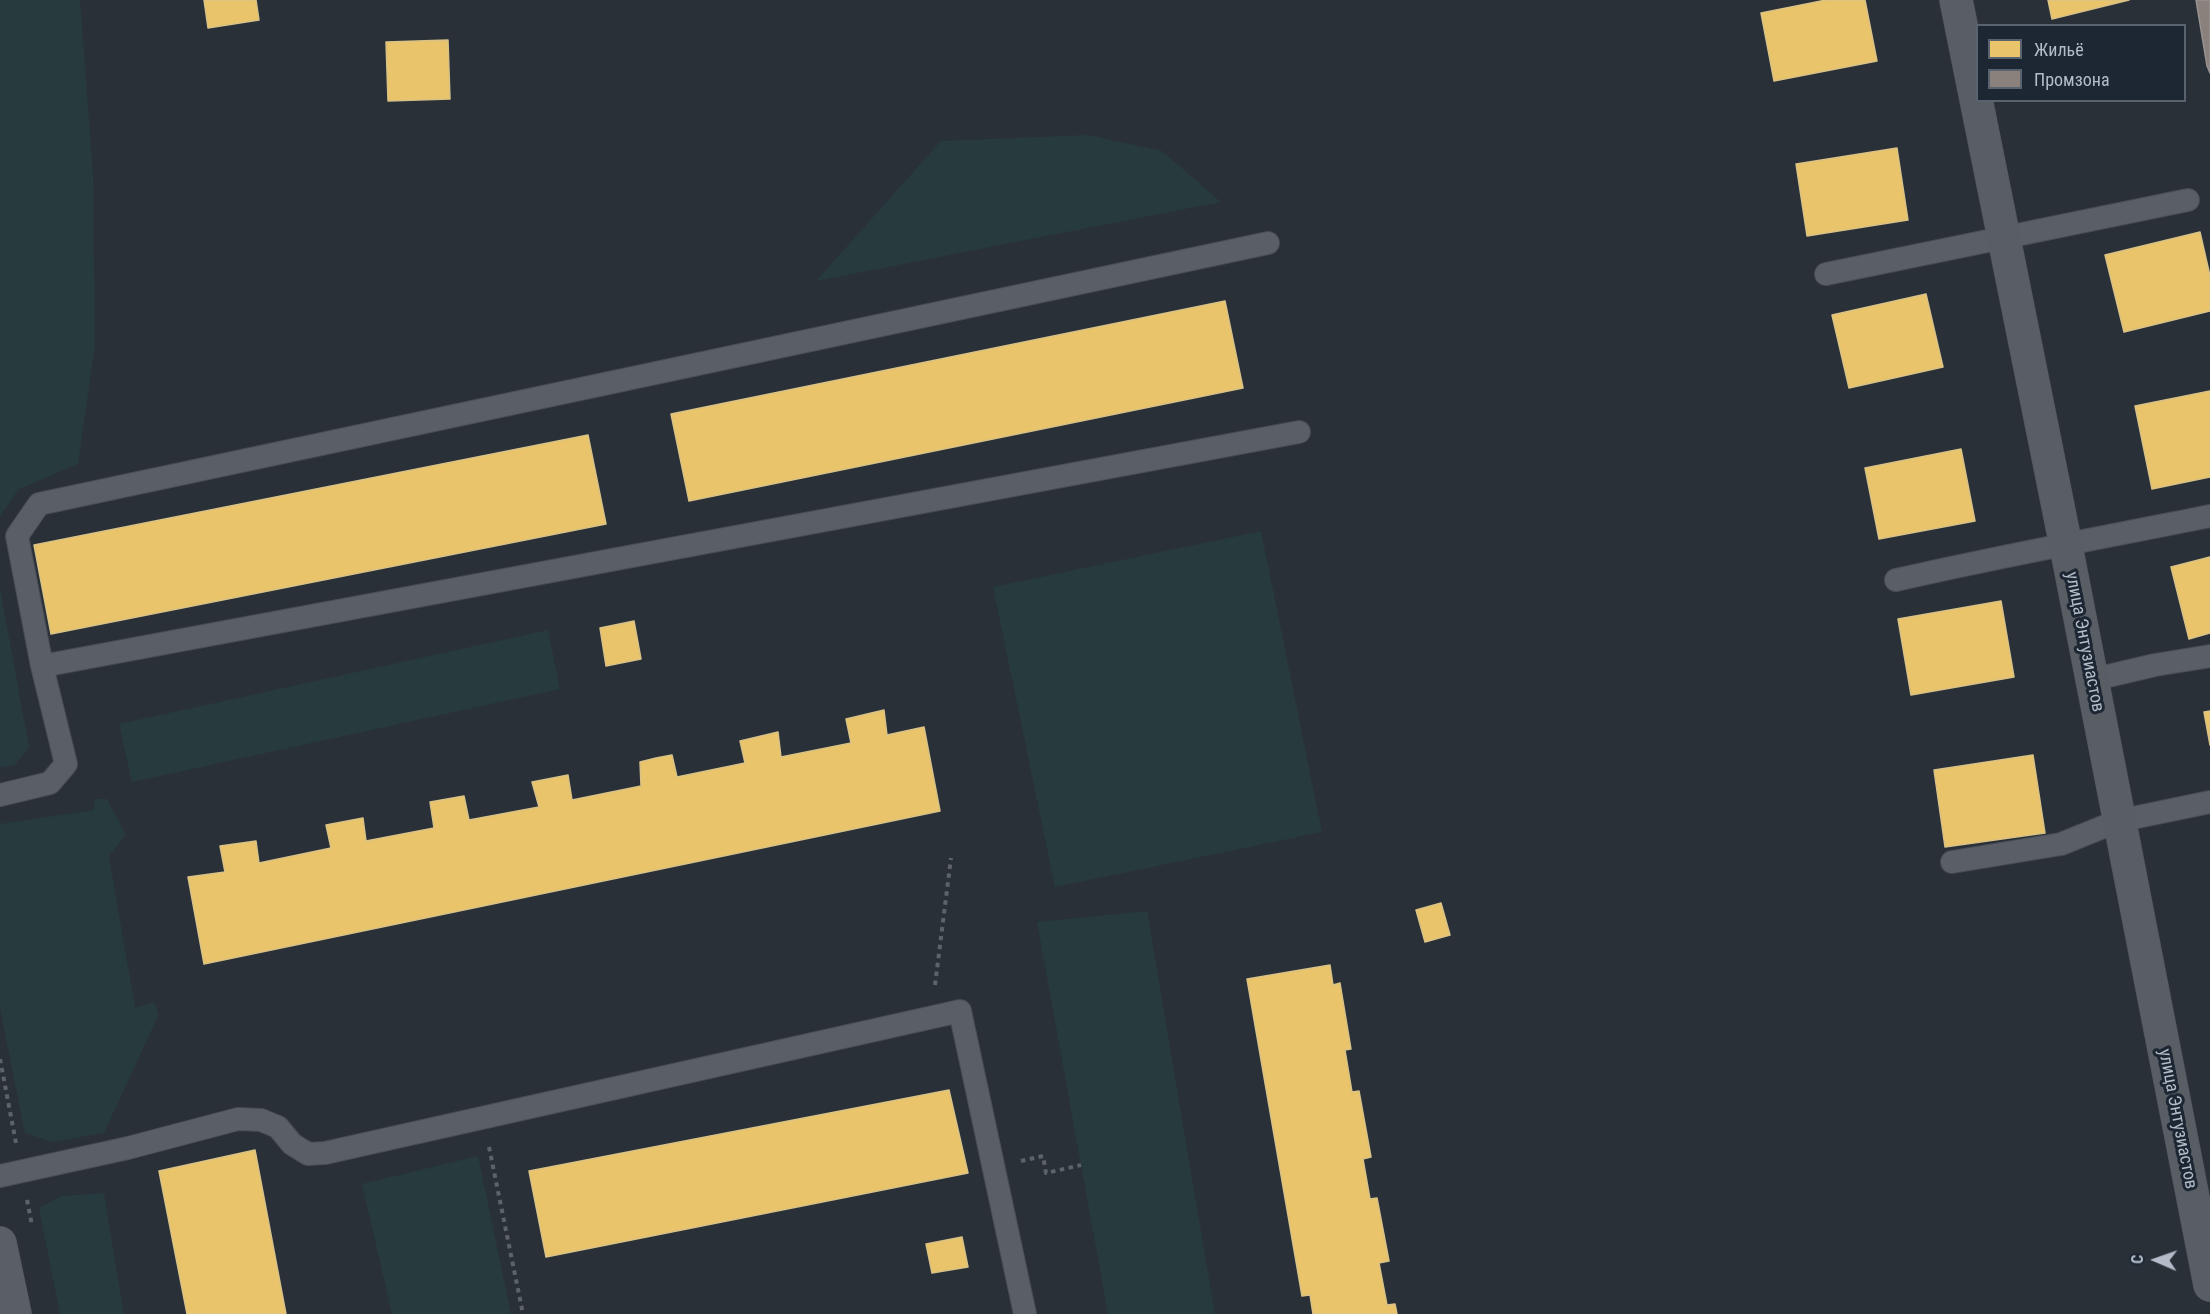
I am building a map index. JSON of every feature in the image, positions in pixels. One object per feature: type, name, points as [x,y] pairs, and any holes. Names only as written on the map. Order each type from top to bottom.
[{"type":"main road","name":"улица Энтузиастов","points":[[1956,0],[1976,101]]},
{"type":"main road","name":"улица Энтузиастов","points":[[1976,102],[2066,546],[2210,1285]]},
{"type":"street","points":[[0,1243],[15,1314]]},
{"type":"lane","points":[[1826,274],[2188,200]]},
{"type":"lane","points":[[0,795],[50,783],[66,764],[42,666],[17,536],[39,504],[1268,243]]},
{"type":"lane","points":[[42,666],[1299,432]]},
{"type":"lane","points":[[1896,580],[2000,556],[2066,546],[2210,516]]},
{"type":"lane","points":[[2091,680],[2155,665],[2210,656]]},
{"type":"lane","points":[[1952,862],[2061,844],[2118,821],[2210,802]]},
{"type":"lane","points":[[0,1176],[128,1148],[238,1119],[261,1120],[278,1127],[292,1144],[308,1154],[325,1153],[960,1011],[1025,1314]]},
{"type":"path","points":[[483,1118],[523,1314]]},
{"type":"path","points":[[994,1166],[1043,1156],[1046,1173],[1081,1165]]},
{"type":"green space","points":[[0,0],[80,0],[93,174],[95,345],[78,464],[19,489],[0,516]]},
{"type":"green space","points":[[1088,135],[1162,151],[1221,202],[816,281],[941,141]]},
{"type":"green space","points":[[1261,531],[1322,832],[1055,887],[993,587]]},
{"type":"green space","points":[[0,588],[29,747],[14,766],[0,767]]},
{"type":"green space","points":[[548,630],[560,689],[132,782],[119,724]]},
{"type":"green space","points":[[95,799],[107,799],[126,835],[109,856],[135,1008],[154,1002],[159,1014],[104,1133],[53,1142],[25,1133],[0,1009],[0,824],[94,810]]},
{"type":"green space","points":[[1147,911],[1215,1314],[1108,1314],[1037,922]]},
{"type":"green space","points":[[478,1156],[511,1314],[392,1314],[362,1184]]},
{"type":"green space","points":[[104,1193],[124,1314],[60,1314],[39,1208],[61,1196]]},
{"type":"building: Жильё","points":[[204,0],[256,0],[259,20],[208,28]]},
{"type":"building: Жильё","points":[[1826,0],[1865,0],[1877,61],[1774,81],[1761,13]]},
{"type":"building: Жильё","points":[[2048,0],[2129,0],[2052,19]]},
{"type":"building: Жильё","points":[[448,40],[450,99],[388,101],[386,42]]},
{"type":"building: Жильё","points":[[1897,148],[1908,220],[1807,236],[1796,164]]},
{"type":"building: Жильё","points":[[2200,232],[2210,276],[2210,311],[2124,332],[2105,255]]},
{"type":"building: Жильё","points":[[1926,294],[1943,367],[1849,388],[1832,315]]},
{"type":"building: Жильё","points":[[1225,301],[1243,388],[689,501],[671,414]]},
{"type":"building: Жильё","points":[[2210,391],[2210,477],[2152,489],[2135,406]]},
{"type":"building: Жильё","points":[[588,435],[606,524],[51,634],[34,545]]},
{"type":"building: Жильё","points":[[1961,449],[1975,521],[1879,539],[1865,468]]},
{"type":"building: Жильё","points":[[2210,557],[2210,633],[2189,639],[2171,567]]},
{"type":"building: Жильё","points":[[2001,601],[2014,677],[1911,695],[1898,619]]},
{"type":"building: Жильё","points":[[634,621],[641,659],[606,666],[600,628]]},
{"type":"building: Жильё","points":[[884,710],[887,735],[924,727],[940,811],[204,964],[188,877],[225,872],[220,846],[256,841],[259,863],[331,848],[326,825],[363,818],[366,841],[434,828],[430,802],[464,796],[469,820],[539,807],[532,782],[568,775],[572,800],[641,786],[640,762],[672,755],[677,777],[745,763],[740,741],[778,732],[781,757],[851,743],[846,719]]},
{"type":"building: Жильё","points":[[2210,711],[2210,745],[2204,712]]},
{"type":"building: Жильё","points":[[2033,755],[2045,833],[1945,847],[1934,770]]},
{"type":"building: Жильё","points":[[1441,903],[1450,935],[1425,942],[1416,910]]},
{"type":"building: Жильё","points":[[1330,965],[1333,985],[1340,983],[1351,1049],[1345,1050],[1352,1092],[1359,1091],[1371,1157],[1363,1159],[1370,1199],[1377,1198],[1389,1261],[1379,1263],[1387,1305],[1395,1304],[1397,1314],[1313,1314],[1310,1295],[1302,1296],[1247,979]]},
{"type":"building: Жильё","points":[[949,1090],[968,1173],[546,1257],[529,1171]]},
{"type":"building: Жильё","points":[[255,1150],[286,1314],[187,1314],[159,1171]]},
{"type":"building: Жильё","points":[[962,1237],[968,1267],[932,1273],[926,1244]]},
{"type":"building: Промзона","points":[[2196,0],[2210,0],[2210,73],[2207,66]]}]
